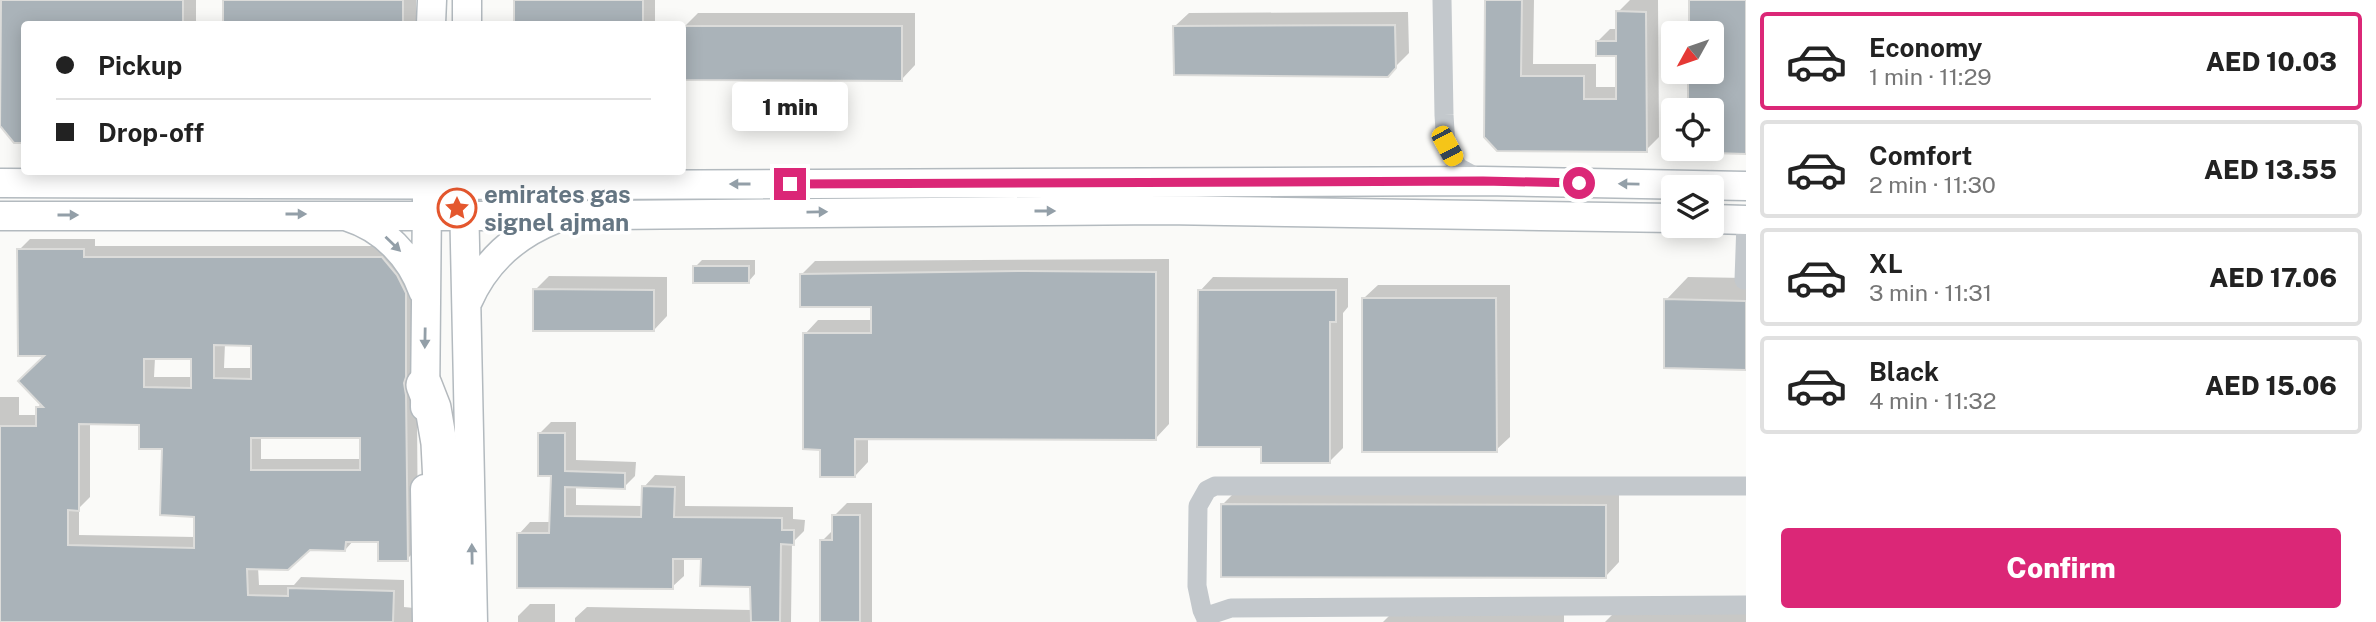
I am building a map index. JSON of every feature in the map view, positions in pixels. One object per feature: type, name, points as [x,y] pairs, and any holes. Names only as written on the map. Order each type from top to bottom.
[{"type":"highway","points":[[424,385],[436,419],[439,443],[448,622]]},
{"type":"main road","points":[[431,21],[432,0]]},
{"type":"main road","points":[[467,0],[467,21]]},
{"type":"main road","points":[[337,184],[360,175]]},
{"type":"main road","points":[[536,175],[555,185]]},
{"type":"main road","points":[[427,178],[424,385],[427,622]]},
{"type":"main road","points":[[0,183],[337,184],[464,178],[555,185],[1483,181],[1746,186]]},
{"type":"main road","points":[[464,178],[473,622]]},
{"type":"main road","points":[[0,216],[1164,210],[1661,218]]},
{"type":"main road","points":[[338,214],[365,224],[390,240],[415,272],[426,298]]},
{"type":"main road","points":[[467,304],[481,276],[501,252],[540,225],[570,215]]},
{"type":"main road","points":[[1724,220],[1746,221]]},
{"type":"street","points":[[1442,0],[1444,127],[1447,146],[1458,167],[1483,181]]},
{"type":"street","points":[[1744,280],[1746,221]]},
{"type":"street","points":[[1206,622],[1197,586],[1198,506],[1207,490],[1215,486],[1746,486]]},
{"type":"street","points":[[1206,622],[1213,614],[1231,608],[1746,605]]},
{"type":"building","points":[[1,0],[183,0],[183,21],[21,21],[21,143],[14,143],[0,126]]},
{"type":"building","points":[[223,0],[403,0],[403,21],[223,21]]},
{"type":"building","points":[[514,0],[643,0],[643,21],[514,21]]},
{"type":"building","points":[[1485,0],[1522,0],[1521,76],[1584,76],[1584,99],[1616,99],[1616,56],[1596,56],[1596,41],[1616,41],[1616,11],[1646,12],[1647,152],[1497,151],[1484,137]]},
{"type":"building","points":[[1689,0],[1746,0],[1746,154],[1724,153],[1724,98],[1688,98],[1688,84],[1724,84],[1724,21],[1689,21]]},
{"type":"building","points":[[1395,25],[1396,68],[1388,77],[1174,75],[1173,26]]},
{"type":"building","points":[[686,26],[902,26],[902,81],[686,80]]},
{"type":"building","points":[[17,249],[84,249],[84,257],[382,257],[397,275],[406,293],[404,383],[408,561],[378,561],[378,542],[346,542],[345,551],[310,550],[288,570],[247,569],[248,595],[288,596],[288,588],[394,591],[393,622],[0,622],[0,426],[36,426],[36,407],[43,407],[18,381],[44,356],[18,356]],"holes":[[[214,345],[251,346],[251,379],[214,378]],[[144,359],[191,359],[191,388],[144,387]],[[79,424],[139,425],[139,449],[162,449],[160,515],[194,517],[194,548],[68,545],[68,510],[79,511]],[[251,438],[360,438],[360,470],[251,470]]]},
{"type":"building","points":[[693,266],[749,266],[749,283],[693,283]]},
{"type":"building","points":[[1156,272],[1156,440],[855,439],[855,477],[820,477],[820,450],[803,449],[803,333],[871,333],[871,307],[800,307],[800,274]]},
{"type":"building","points":[[533,289],[654,290],[654,331],[533,331]]},
{"type":"building","points":[[1198,290],[1336,290],[1336,322],[1330,322],[1330,463],[1261,463],[1261,447],[1197,447]]},
{"type":"building","points":[[1362,298],[1496,298],[1497,452],[1362,452]]},
{"type":"building","points":[[1664,299],[1746,301],[1746,370],[1664,368]]},
{"type":"building","points":[[538,433],[565,433],[565,471],[625,473],[625,489],[565,487],[565,516],[641,517],[642,486],[675,487],[674,517],[782,518],[782,530],[794,530],[794,545],[781,544],[780,622],[751,622],[750,587],[700,586],[701,559],[673,559],[673,589],[517,588],[517,533],[549,533],[551,476],[538,476]]},
{"type":"building","points":[[1221,504],[1606,505],[1606,578],[1221,577]]},
{"type":"building","points":[[832,515],[860,515],[860,622],[820,622],[820,540],[832,540]]},
{"type":"place","name":"emirates gas signel ajman","points":[[457,208]]},
{"type":"route","points":[[790,184],[1483,181],[1579,183]]}]
